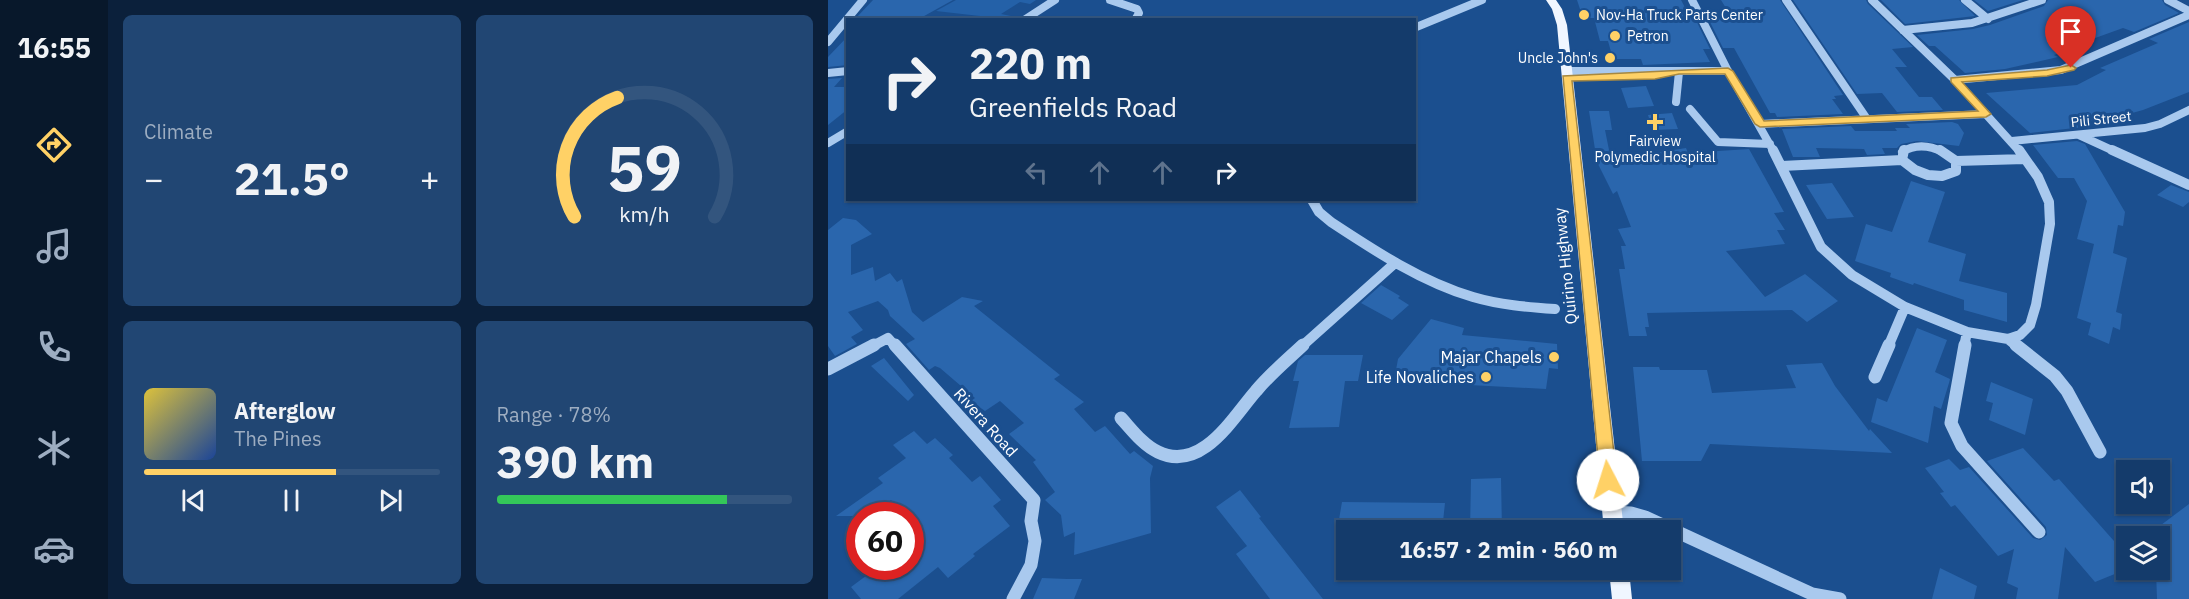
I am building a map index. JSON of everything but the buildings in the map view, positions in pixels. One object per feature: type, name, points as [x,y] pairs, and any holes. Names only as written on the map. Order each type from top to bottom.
[{"type":"main road","name":"Quirino Highway","points":[[1551,0],[1557,9],[1562,26],[1613,520]]},
{"type":"main road","points":[[1620,580],[1622,599]]},
{"type":"street","points":[[848,18],[863,0]]},
{"type":"street","points":[[1027,18],[1055,0]]},
{"type":"street","points":[[1110,0],[1137,9],[1139,14],[1136,18]]},
{"type":"street","points":[[1416,27],[1482,0]]},
{"type":"street","points":[[1692,0],[1728,71],[1782,166],[1821,247],[1852,275],[1905,307],[1967,332],[2008,339],[2020,335],[2030,325],[2036,305],[2050,224],[2049,202],[2038,177],[2012,141],[1955,80],[1872,0]]},
{"type":"street","points":[[1786,0],[1867,119]]},
{"type":"street","points":[[1965,0],[1988,19]]},
{"type":"street","points":[[1903,30],[1988,19],[2042,0]]},
{"type":"street","points":[[2168,0],[2189,13]]},
{"type":"street","points":[[1955,80],[2061,70],[2189,13]]},
{"type":"street","points":[[828,42],[846,20]]},
{"type":"street","points":[[828,73],[846,71]]},
{"type":"street","points":[[1566,74],[1655,76],[1679,72],[1728,71]]},
{"type":"street","points":[[1676,102],[1679,72]]},
{"type":"street","points":[[1690,109],[1718,142],[1770,144]]},
{"type":"street","name":"Pili Street","points":[[2012,141],[2145,128],[2160,124],[2189,110]]},
{"type":"street","points":[[1760,124],[1986,114]]},
{"type":"street","points":[[828,143],[846,132]]},
{"type":"street","points":[[2079,135],[2189,185]]},
{"type":"street","points":[[1956,161],[1956,171],[1946,177],[1929,176],[1912,170],[1902,160],[1902,151],[1912,145],[1928,146],[1945,152],[1956,161],[2025,159]]},
{"type":"street","points":[[1782,166],[1902,160]]},
{"type":"street","points":[[1312,201],[1314,206],[1329,219],[1395,263],[1437,285],[1476,300],[1526,308],[1555,309]]},
{"type":"street","points":[[1121,418],[1144,442],[1162,454],[1176,456],[1189,454],[1208,446],[1220,435],[1263,383],[1395,263]]},
{"type":"street","points":[[1875,377],[1905,307]]},
{"type":"street","points":[[1967,332],[1952,423],[1962,446],[2038,531]]},
{"type":"street","name":"Rivera Road","points":[[828,369],[888,338],[1034,500],[1031,521],[1035,541],[1031,565],[1013,599]]},
{"type":"street","points":[[2008,339],[2055,376],[2067,391],[2100,452]]},
{"type":"street","points":[[1612,512],[1645,516],[1812,594],[1840,599]]},
{"type":"shaded area","points":[[956,0],[1036,0],[1030,4],[1020,2],[1001,14],[1011,16],[1008,18],[936,11]]},
{"type":"place","name":"Nov-Ha Truck Parts Center","points":[[1584,15]]},
{"type":"place","name":"Petron","points":[[1615,36]]},
{"type":"place","name":"Uncle John's","points":[[1610,58]]},
{"type":"place","name":"Fairview Polymedic Hospital","points":[[1655,122]]},
{"type":"place","name":"Majar Chapels","points":[[1554,357]]},
{"type":"place","name":"Life Novaliches","points":[[1486,377]]},
{"type":"route","points":[[1608,480],[1567,78],[1655,76],[1679,72],[1728,71],[1760,124],[1986,114],[1955,80],[2047,73],[2071,68]]}]
